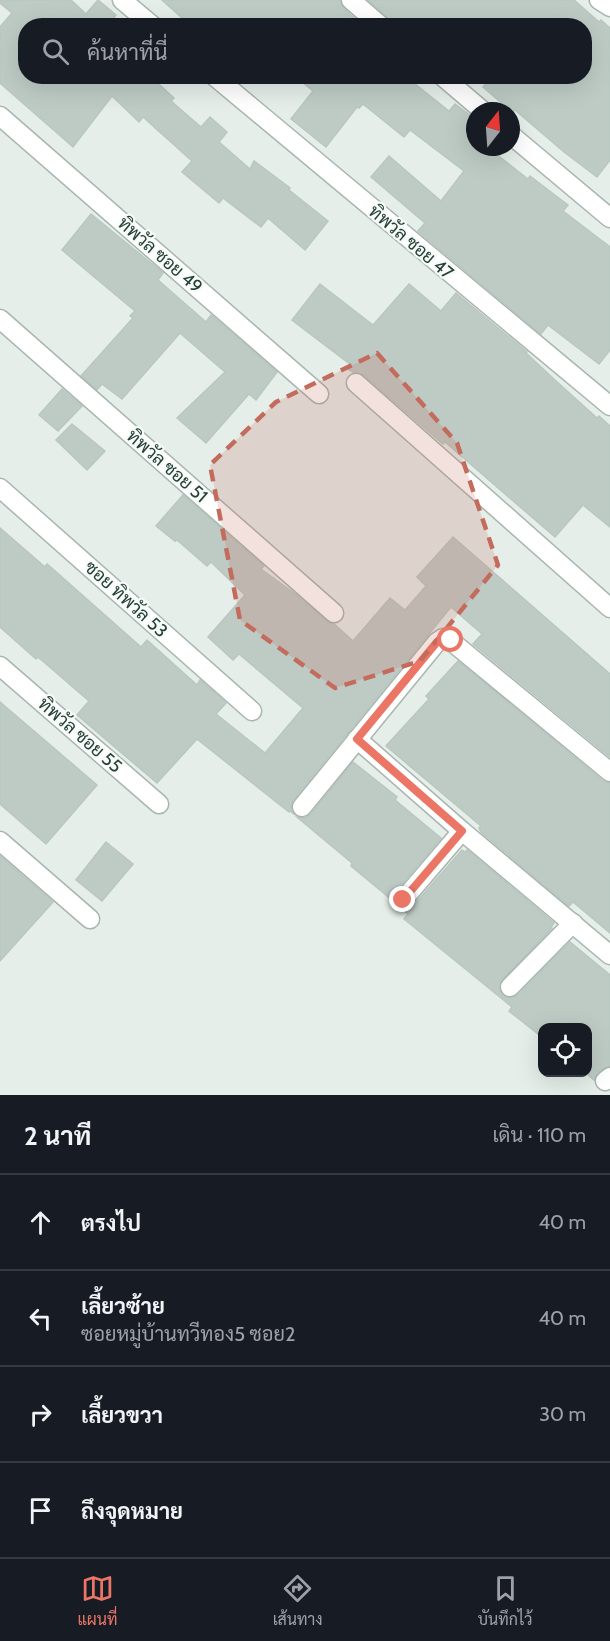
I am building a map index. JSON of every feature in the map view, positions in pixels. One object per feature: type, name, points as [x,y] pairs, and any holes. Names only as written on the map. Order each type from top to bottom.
[{"type":"street","points":[[122,0],[143,18]]},
{"type":"street","points":[[351,0],[372,18]]},
{"type":"street","points":[[599,0],[610,8]]},
{"type":"street","name":"ทิพวัล ซอย 47","points":[[224,84],[610,406]]},
{"type":"street","points":[[451,84],[472,102]]},
{"type":"street","name":"ทิพวัล ซอย 49","points":[[0,116],[319,394]]},
{"type":"street","points":[[520,143],[610,218]]},
{"type":"street","name":"ทิพวัล ซอย 51","points":[[0,319],[334,613]]},
{"type":"street","points":[[356,383],[610,608]]},
{"type":"street","name":"ซอย ทิพวัล 53","points":[[0,488],[252,711]]},
{"type":"street","points":[[302,807],[437,642],[443,638],[451,640],[610,772]]},
{"type":"street","name":"ทิพวัล ซอย 55","points":[[0,666],[159,804]]},
{"type":"street","points":[[357,739],[610,955]]},
{"type":"street","points":[[403,900],[462,831]]},
{"type":"street","points":[[0,841],[90,919]]},
{"type":"street","points":[[510,987],[573,923]]},
{"type":"highlighted area","points":[[377,353],[457,443],[498,565],[420,661],[335,688],[240,620],[210,465],[276,402]]},
{"type":"building","points":[[0,0],[71,0],[86,14],[98,0],[116,15],[114,18],[18,18],[18,84],[159,84],[174,98],[171,101],[201,127],[210,117],[227,132],[219,142],[250,169],[254,161],[328,221],[305,250],[268,218],[261,227],[223,198],[219,203],[182,172],[192,161],[143,117],[139,122],[112,96],[73,147],[0,83],[0,27],[12,13],[0,3]]},
{"type":"building","points":[[162,0],[340,0],[344,9],[354,18],[182,18]]},
{"type":"building","points":[[368,0],[574,0],[599,22],[601,20],[610,28],[610,160],[597,177],[520,114],[520,102],[500,102],[483,87],[486,84],[592,84],[592,18],[388,18]]},
{"type":"building","points":[[305,84],[415,84],[449,111],[455,104],[466,112],[466,156],[499,156],[528,179],[530,176],[568,205],[563,211],[610,247],[610,350],[599,364],[548,325],[541,334],[418,231],[425,223],[371,177],[389,156],[441,201],[464,171],[410,130],[404,137],[363,104],[357,107],[326,147],[291,119],[313,91]]},
{"type":"building","points":[[91,214],[163,273],[158,280],[206,322],[211,315],[277,372],[256,400],[249,394],[206,443],[177,418],[225,372],[180,333],[122,399],[102,384],[97,390],[81,376],[133,318],[130,316],[135,311],[62,250]]},
{"type":"building","points":[[320,284],[373,325],[409,284],[441,311],[456,293],[527,352],[597,418],[599,416],[610,426],[610,527],[583,505],[555,537],[363,375],[348,369],[351,365],[292,320]]},
{"type":"building","points":[[62,389],[82,406],[58,431],[39,415]]},
{"type":"building","points":[[72,424],[105,451],[87,470],[56,440]]},
{"type":"building","points":[[183,495],[264,566],[261,569],[353,641],[390,598],[405,610],[426,586],[417,577],[453,537],[610,674],[610,757],[473,644],[482,634],[451,607],[293,800],[291,806],[294,814],[197,739],[157,783],[77,715],[89,701],[0,627],[0,528],[45,567],[47,564],[141,647],[147,640],[197,685],[200,680],[226,703],[216,714],[265,753],[303,708],[239,654],[233,660],[208,637],[245,595],[211,562],[207,566],[177,540],[175,541],[156,526]]},
{"type":"building","points":[[458,661],[603,781],[610,783],[610,933],[573,902],[569,906],[481,832],[479,828],[481,826],[386,746],[429,699],[426,696]]},
{"type":"building","points":[[0,702],[97,785],[46,844],[0,804]]},
{"type":"building","points":[[353,762],[397,797],[395,800],[441,838],[394,893],[392,900],[297,817],[305,818],[311,814]]},
{"type":"building","points":[[106,842],[133,864],[102,901],[76,880]]},
{"type":"building","points":[[462,850],[465,852],[467,850],[554,923],[552,928],[502,980],[499,989],[503,995],[508,998],[518,995],[570,942],[610,975],[610,1066],[598,1072],[594,1080],[590,1077],[592,1023],[538,1023],[538,1034],[509,1011],[512,1007],[404,919],[408,914],[404,911],[412,907]]},
{"type":"building","points":[[0,856],[53,902],[0,961]]},
{"type":"route","points":[[403,900],[462,831],[357,739],[437,642],[443,638],[451,640]]}]
